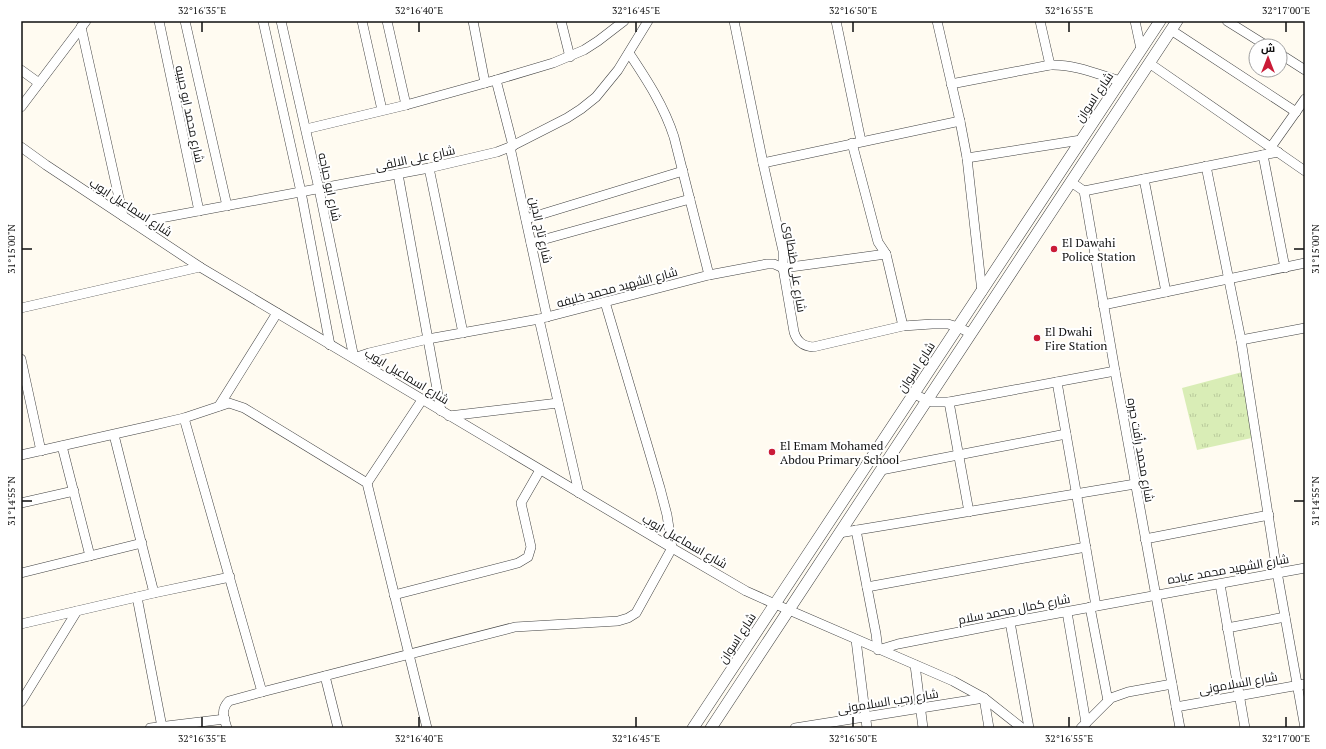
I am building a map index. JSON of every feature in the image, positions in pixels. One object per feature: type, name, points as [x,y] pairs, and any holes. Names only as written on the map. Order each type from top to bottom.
[{"type":"street","name":"شارع محمد ابو حبيبه","points":[[158,21],[199,211]]},
{"type":"street","name":"شارع محمد ابو حبيبه","points":[[185,21],[227,206]]},
{"type":"street","points":[[263,21],[301,192],[330,345]]},
{"type":"street","name":"شارع ابو حباجه","points":[[281,21],[319,189],[354,358]]},
{"type":"street","points":[[362,21],[382,110]]},
{"type":"street","points":[[386,21],[406,105]]},
{"type":"street","points":[[473,21],[485,83]]},
{"type":"street","points":[[561,21],[570,57]]},
{"type":"street","points":[[306,129],[406,105],[496,80],[570,57],[598,41],[624,21]]},
{"type":"street","name":"شارع على الالفى","points":[[134,224],[429,168],[497,152],[512,146],[581,109],[596,97],[618,70],[648,21]]},
{"type":"street","name":"شارع على طنطاوى","points":[[734,21],[763,163],[783,251],[783,268],[794,332],[798,342],[803,345],[813,347],[904,326],[940,323],[958,327],[970,333]]},
{"type":"street","points":[[836,21],[857,142],[878,242],[886,254],[904,326]]},
{"type":"street","points":[[937,21],[967,158],[982,292]]},
{"type":"street","points":[[1040,21],[1050,65]]},
{"type":"street","points":[[1135,21],[1141,50]]},
{"type":"street","name":"شارع اسوان","points":[[693,728],[1160,21]]},
{"type":"street","points":[[1227,21],[1254,38]]},
{"type":"street","points":[[21,107],[84,24]]},
{"type":"street","points":[[84,24],[123,216]]},
{"type":"street","points":[[711,728],[970,333],[1174,26],[1296,112]]},
{"type":"street","points":[[628,52],[645,76],[662,106],[674,137],[709,275]]},
{"type":"street","points":[[1288,59],[1305,70]]},
{"type":"street","points":[[1149,63],[1305,171]]},
{"type":"street","points":[[951,84],[1050,65],[1072,67],[1120,81]]},
{"type":"street","points":[[21,70],[39,83]]},
{"type":"street","name":"شارع تاج الدين","points":[[496,80],[512,146],[532,243],[558,403],[579,493]]},
{"type":"street","points":[[1071,182],[1084,191],[1262,155],[1274,150],[1305,99]]},
{"type":"street","points":[[763,163],[960,121]]},
{"type":"street","points":[[967,158],[1081,140]]},
{"type":"street","name":"شارع اسماعيل ايوب","points":[[21,148],[200,267],[672,548],[746,590],[775,604],[878,650],[953,681],[984,698],[1022,728]]},
{"type":"street","points":[[1262,155],[1284,268]]},
{"type":"street","points":[[1206,166],[1230,279],[1241,340],[1277,572],[1285,617],[1301,684],[1305,728]]},
{"type":"street","points":[[429,168],[463,333]]},
{"type":"street","points":[[526,219],[683,171]]},
{"type":"street","points":[[398,174],[428,339],[445,413],[558,403]]},
{"type":"street","points":[[1144,179],[1166,292]]},
{"type":"street","name":"شارع محمد رأفت جيره","points":[[1084,191],[1103,305],[1180,728]]},
{"type":"street","points":[[532,243],[690,199]]},
{"type":"street","name":"شارع الشهيد محمد خليفه","points":[[354,358],[428,339],[543,318],[709,275],[767,264],[774,264],[783,268],[886,254]]},
{"type":"street","points":[[1103,305],[1305,263]]},
{"type":"street","points":[[21,308],[200,267]]},
{"type":"street","points":[[150,728],[226,723],[223,709],[229,702],[262,692],[515,627],[618,621],[628,618],[636,613],[672,548],[660,488],[605,302]]},
{"type":"street","points":[[219,406],[277,313]]},
{"type":"street","points":[[1241,340],[1305,328]]},
{"type":"street","points":[[21,359],[42,451]]},
{"type":"street","points":[[914,394],[926,401],[949,402],[1115,372]]},
{"type":"street","points":[[1057,382],[1086,547],[1093,607],[1108,701]]},
{"type":"street","points":[[367,483],[422,400]]},
{"type":"street","points":[[949,402],[968,512]]},
{"type":"street","points":[[21,455],[184,418],[229,403],[244,408],[367,483],[427,728]]},
{"type":"street","points":[[184,418],[262,692]]},
{"type":"street","points":[[114,434],[154,593]]},
{"type":"street","points":[[881,470],[1066,434]]},
{"type":"street","points":[[62,446],[90,556]]},
{"type":"street","points":[[394,595],[518,563],[528,558],[531,547],[521,503],[540,470]]},
{"type":"street","points":[[839,533],[1135,484]]},
{"type":"street","points":[[21,504],[74,491]]},
{"type":"street","points":[[1145,539],[1269,515]]},
{"type":"street","points":[[856,530],[878,650]]},
{"type":"street","points":[[22,569],[90,556],[142,543]]},
{"type":"street","points":[[867,587],[1086,547]]},
{"type":"street","name":"شارع الشهيد محمد عباده","points":[[1156,595],[1305,568]]},
{"type":"street","points":[[21,624],[230,577]]},
{"type":"street","points":[[1220,584],[1245,728]]},
{"type":"street","name":"شارع كمال محمد سلام","points":[[878,650],[898,644],[1156,595]]},
{"type":"street","points":[[137,597],[162,727]]},
{"type":"street","points":[[21,702],[77,611]]},
{"type":"street","points":[[1067,612],[1083,726]]},
{"type":"street","points":[[1227,628],[1285,617]]},
{"type":"street","points":[[1010,622],[1029,728]]},
{"type":"street","points":[[856,640],[867,728]]},
{"type":"street","points":[[914,665],[923,728]]},
{"type":"street","points":[[324,676],[338,728]]},
{"type":"street","points":[[1083,726],[1108,701],[1118,694],[1172,684]]},
{"type":"street","name":"شارع السلامونى","points":[[1176,707],[1301,684]]},
{"type":"street","points":[[984,698],[989,728]]},
{"type":"street","name":"شارع رجب السلامونى","points":[[795,728],[984,698]]},
{"type":"green space","points":[[1246,371],[1256,437],[1197,450],[1182,388]]},
{"type":"place","name":"El Dawahi Police Station","points":[[1054,249]]},
{"type":"place","name":"El Dwahi Fire Station","points":[[1037,338]]},
{"type":"place","name":"El Emam Mohamed Abdou Primary School","points":[[772,452]]}]
